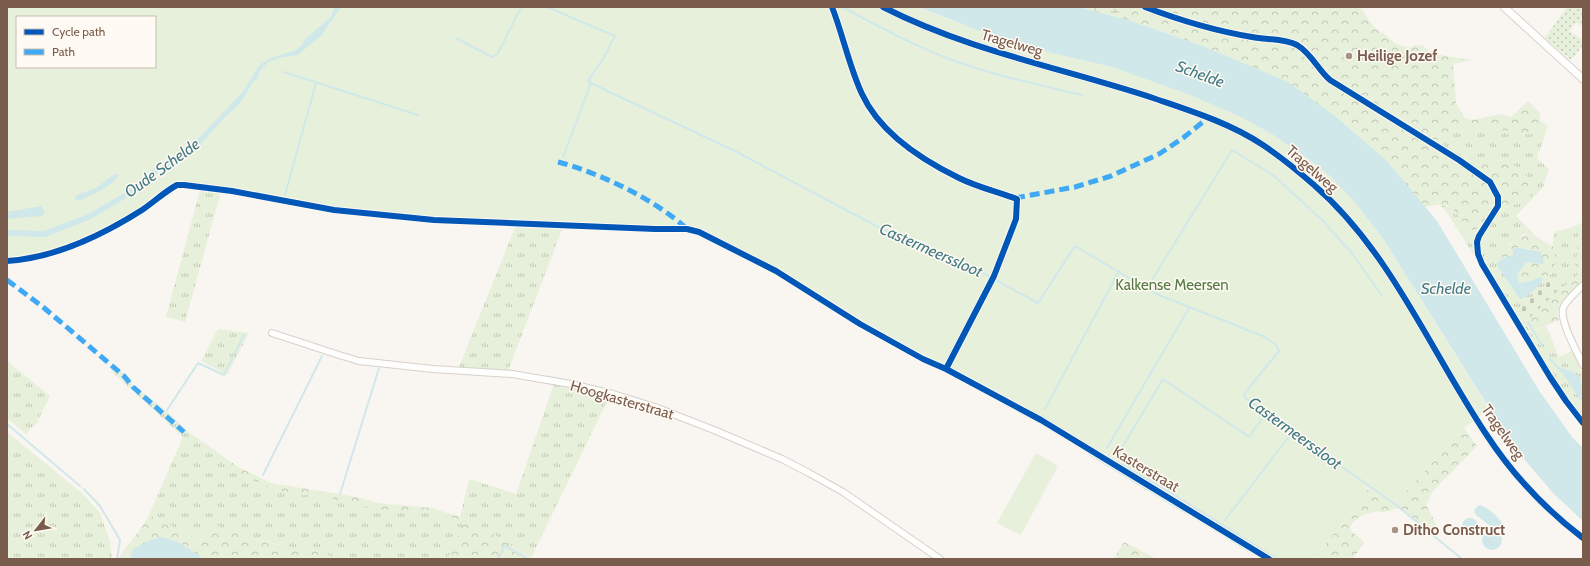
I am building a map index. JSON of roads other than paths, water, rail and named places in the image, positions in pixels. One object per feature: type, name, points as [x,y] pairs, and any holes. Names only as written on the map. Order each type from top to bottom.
[{"type":"street","name":"Tragelweg","points":[[883,7],[914,22],[970,44],[1105,83],[1197,112],[1263,145],[1295,169],[1316,186],[1337,208],[1380,259],[1419,321],[1472,412],[1504,459],[1535,496],[1583,538]]},
{"type":"street","points":[[1504,7],[1583,79]]},
{"type":"street","points":[[1583,285],[1564,306],[1562,313],[1564,323],[1583,365]]},
{"type":"street","name":"Hoogkasterstraat","points":[[272,333],[359,360],[432,369],[512,374],[571,384],[613,394],[655,408],[721,433],[809,473],[843,492],[940,559]]},
{"type":"street","name":"Kasterstraat","points":[[1008,403],[1041,420],[1269,559]]},
{"type":"water","points":[[335,7],[341,7],[321,36],[298,55],[279,58],[268,62],[259,72],[258,78],[253,82],[241,102],[223,119],[192,154],[166,172],[162,169],[131,195],[89,220],[45,237],[7,236],[7,230],[44,231],[86,215],[128,191],[160,164],[193,144],[240,95],[260,65],[269,59],[299,48],[305,39],[332,16]]},
{"type":"water","name":"Schelde","points":[[919,7],[1079,7],[1131,21],[1205,47],[1288,82],[1336,117],[1388,162],[1437,221],[1540,392],[1572,437],[1583,448],[1583,521],[1553,493],[1513,446],[1382,237],[1352,199],[1329,175],[1270,133],[1239,116],[1190,95],[1112,67],[1030,48],[995,37]]},
{"type":"water","points":[[119,174],[111,183],[101,190],[79,201],[75,199],[75,196],[96,188],[113,175]]},
{"type":"water","points":[[41,206],[45,212],[42,216],[7,219],[7,212]]},
{"type":"water","points":[[1516,247],[1541,252],[1544,263],[1526,262],[1517,275],[1519,283],[1540,277],[1544,279],[1531,293],[1520,299],[1496,264],[1503,258],[1513,255],[1513,250]]},
{"type":"water","points":[[1559,368],[1573,372],[1580,379],[1583,390],[1583,404]]},
{"type":"water","points":[[1479,505],[1485,507],[1495,515],[1502,523],[1501,526],[1497,528],[1491,525],[1490,526],[1476,515],[1474,510]]},
{"type":"water","points":[[1470,518],[1476,520],[1478,526],[1476,532],[1470,534],[1464,532],[1462,526],[1464,520]]},
{"type":"water","points":[[1492,530],[1499,533],[1502,540],[1499,547],[1492,550],[1485,547],[1482,540],[1485,533]]},
{"type":"water","points":[[160,537],[176,541],[200,556],[201,559],[130,559],[132,550],[148,541]]},
{"type":"waterway","points":[[456,38],[492,57],[498,53],[521,7]]},
{"type":"waterway","name":"Castermeerssloot","points":[[547,7],[615,36],[603,59],[588,81],[735,151],[878,227],[933,249],[969,268],[979,271],[1038,303],[1075,246],[1156,294],[1263,336],[1276,345],[1279,351],[1244,394],[1245,398],[1297,432],[1322,453],[1395,504],[1462,559]]},
{"type":"waterway","points":[[842,7],[912,43],[955,61],[1002,76],[1082,95]]},
{"type":"waterway","points":[[284,72],[418,115]]},
{"type":"waterway","points":[[285,195],[316,83]]},
{"type":"waterway","points":[[563,157],[591,83]]},
{"type":"waterway","points":[[1147,288],[1232,150],[1273,175],[1321,219],[1352,253],[1382,296]]},
{"type":"waterway","points":[[1045,409],[1119,271]]},
{"type":"waterway","points":[[947,359],[988,283]]},
{"type":"waterway","points":[[1107,448],[1189,308]]},
{"type":"waterway","points":[[1528,322],[1543,347]]},
{"type":"waterway","points":[[167,410],[198,363],[224,375],[244,335]]},
{"type":"waterway","points":[[263,475],[322,356]]},
{"type":"waterway","points":[[1550,359],[1561,371]]},
{"type":"waterway","points":[[340,494],[379,368]]},
{"type":"waterway","points":[[1117,456],[1163,379],[1249,437],[1266,413]]},
{"type":"waterway","points":[[1042,416],[1062,429]]},
{"type":"waterway","name":"Oude Schelde","points":[[7,424],[80,486]]},
{"type":"waterway","points":[[1225,520],[1294,430]]},
{"type":"waterway","points":[[1088,445],[1106,456]]},
{"type":"waterway","points":[[1089,454],[1186,513]]},
{"type":"waterway","points":[[1112,459],[1168,491],[1277,559]]},
{"type":"waterway","name":"Oude Schelde","points":[[84,489],[100,506],[120,540],[117,559]]},
{"type":"waterway","points":[[1193,516],[1245,549]]},
{"type":"waterway","points":[[499,559],[504,545],[528,559]]},
{"type":"place","name":"Heilige Jozef","points":[[1349,56]]},
{"type":"place","name":"Ditho Construct","points":[[1395,530]]},
{"type":"park label","name":"Kalkense Meersen","points":[[1172,285]]}]
